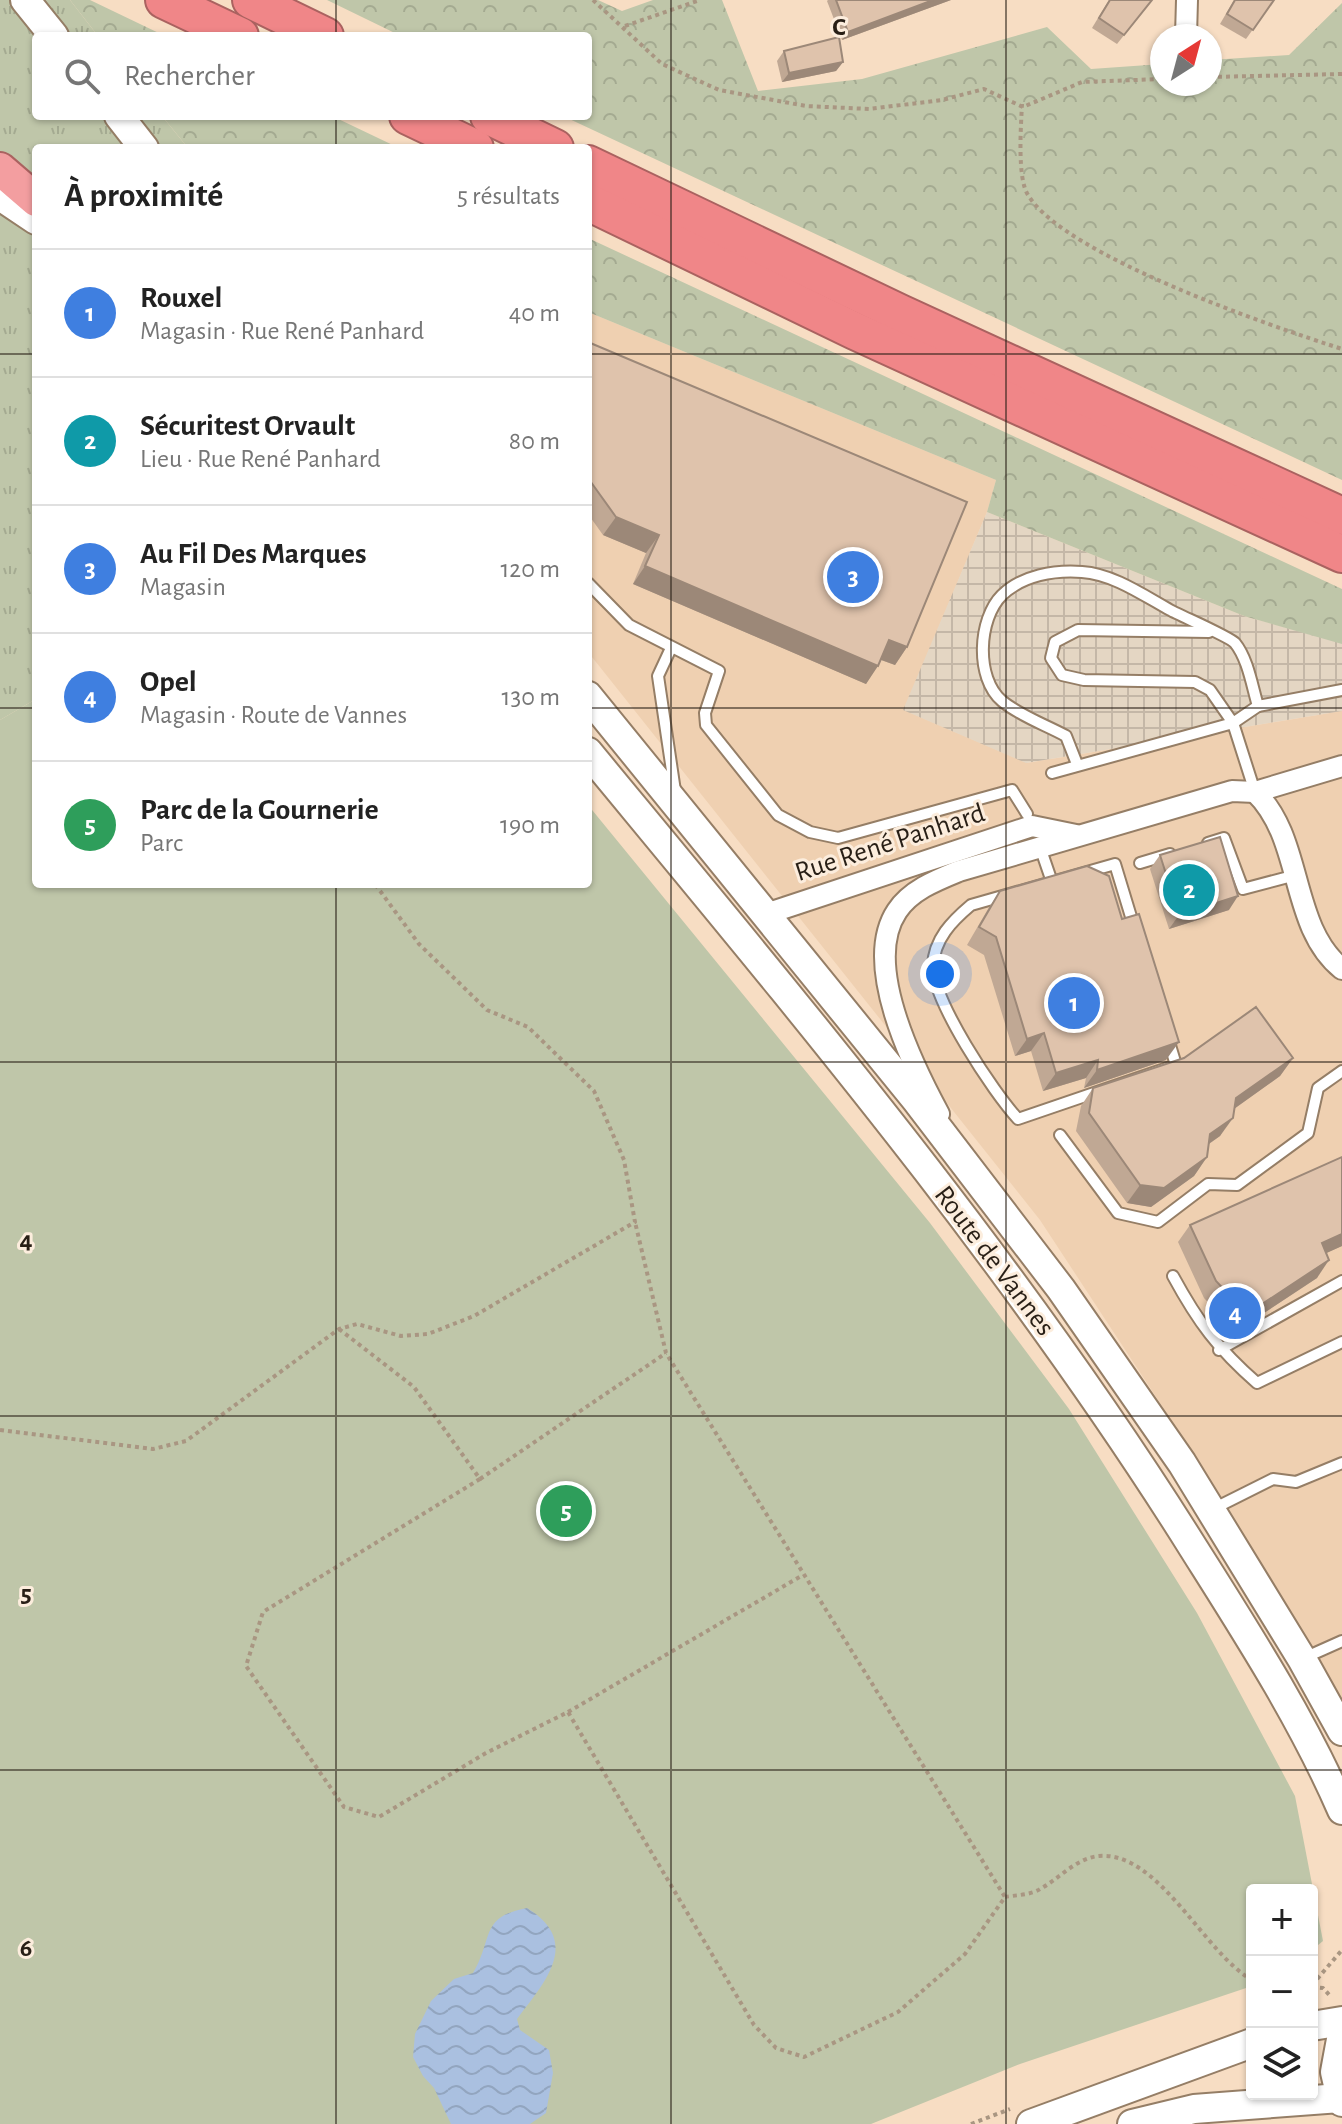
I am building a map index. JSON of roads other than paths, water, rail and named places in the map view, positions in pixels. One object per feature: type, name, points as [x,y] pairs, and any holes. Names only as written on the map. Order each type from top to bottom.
[{"type":"highway","points":[[164,0],[232,32]]},
{"type":"highway","points":[[251,0],[317,32]]},
{"type":"highway","points":[[416,120],[467,144]]},
{"type":"highway","points":[[497,120],[547,144]]},
{"type":"highway","points":[[592,166],[900,313],[1342,516]]},
{"type":"highway","points":[[0,169],[32,197]]},
{"type":"highway","points":[[592,204],[913,358],[1342,554]]},
{"type":"main road","points":[[25,0],[51,32]]},
{"type":"main road","points":[[122,120],[141,144]]},
{"type":"main road","points":[[0,196],[32,217]]},
{"type":"main road","name":"Route de Vannes","points":[[592,701],[676,801],[970,1170],[1070,1302],[1211,1510],[1342,1731]]},
{"type":"main road","name":"Route de Vannes","points":[[592,757],[889,1124],[1033,1310],[1151,1480],[1261,1657],[1342,1810]]},
{"type":"main road","points":[[1318,2025],[1342,2021]]},
{"type":"main road","points":[[1132,2124],[1194,2109],[1341,2100],[1335,2072],[1342,2034]]},
{"type":"main road","points":[[1031,2124],[1246,2045]]},
{"type":"street","points":[[1186,24],[1187,0]]},
{"type":"street","name":"Rue René Panhard","points":[[970,1170],[919,1077],[898,1018],[883,954],[888,928],[899,908],[923,887],[959,871],[1232,791],[1255,792],[1342,766]]},
{"type":"street","points":[[1255,792],[1273,809],[1315,934],[1332,961],[1342,969]]},
{"type":"street","points":[[1029,820],[1040,847]]},
{"type":"street","name":"Rue René Panhard","points":[[766,914],[1029,820],[1080,836]]},
{"type":"lane","points":[[1077,764],[1066,736],[1001,700],[988,679],[981,656],[988,624],[1000,596],[1025,579],[1052,573],[1084,572],[1116,581],[1211,632],[1234,641],[1246,665],[1258,706]]},
{"type":"lane","points":[[592,587],[629,625],[719,671],[705,713],[706,725],[778,815],[790,824],[838,838],[1012,790],[1029,820]]},
{"type":"lane","points":[[1211,632],[1078,630],[1055,642],[1051,658],[1062,675],[1084,680],[1195,682],[1210,690],[1233,723],[1255,792]]},
{"type":"lane","points":[[671,648],[658,676],[676,801]]},
{"type":"lane","points":[[1052,773],[1233,723],[1258,706],[1342,690]]},
{"type":"lane","points":[[1196,846],[1224,838],[1243,889],[1296,875]]},
{"type":"lane","points":[[1040,847],[1052,882]]},
{"type":"lane","points":[[1140,863],[1182,851]]},
{"type":"lane","points":[[1115,864],[1176,1065],[1018,1119],[997,1096],[935,986],[933,962],[940,939],[954,920],[971,905],[1052,882],[1115,864]]},
{"type":"lane","points":[[1060,1135],[1118,1213],[1158,1222],[1208,1184],[1237,1185],[1308,1133],[1318,1088],[1342,1071]]},
{"type":"lane","points":[[1173,1276],[1197,1321],[1219,1350],[1257,1383],[1342,1342]]},
{"type":"lane","points":[[1219,1350],[1342,1281]]},
{"type":"lane","points":[[1211,1510],[1273,1479],[1296,1482],[1342,1463]]},
{"type":"lane","points":[[1302,1659],[1342,1641]]},
{"type":"water","points":[[527,1908],[544,1921],[553,1935],[556,1949],[547,1977],[517,2019],[520,2030],[549,2050],[553,2073],[546,2113],[530,2124],[451,2124],[434,2088],[413,2057],[415,2034],[431,2001],[454,1979],[473,1973],[494,1923],[512,1912]]},
{"type":"place","name":"Au Fil Des Marques","points":[[853,577]]},
{"type":"place","name":"Sécuritest Orvault","points":[[1189,890]]},
{"type":"place","name":"Rouxel","points":[[1074,1003]]},
{"type":"place","name":"Opel","points":[[1235,1313]]},
{"type":"place","name":"Parc de la Gournerie","points":[[566,1511]]}]
